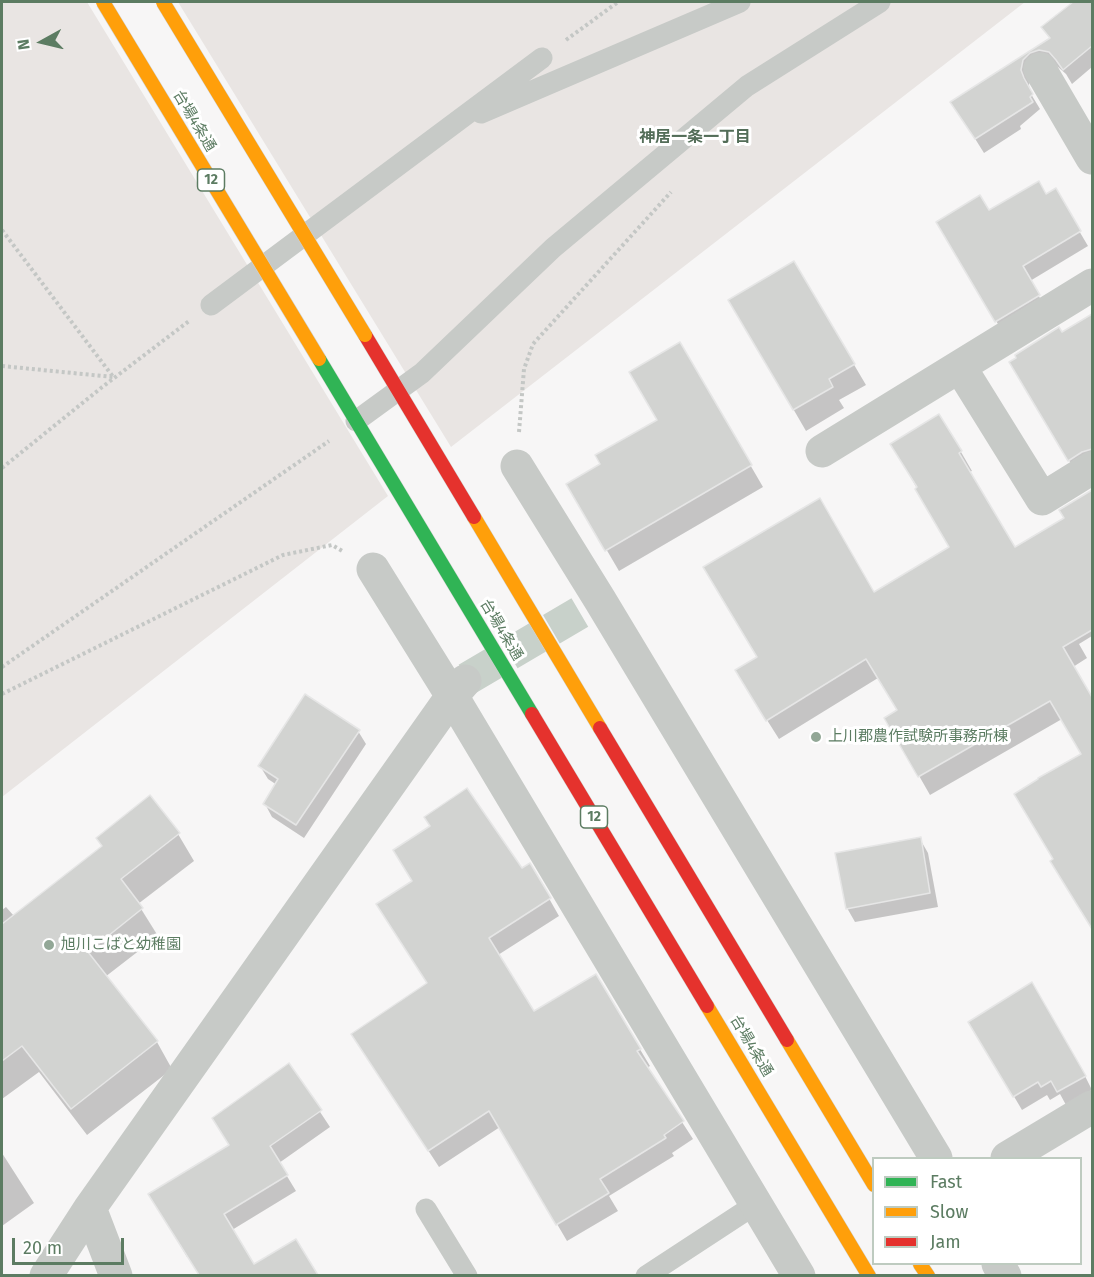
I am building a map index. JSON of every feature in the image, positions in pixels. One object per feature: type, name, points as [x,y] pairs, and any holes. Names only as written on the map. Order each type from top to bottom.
[{"type":"highway","name":"台場4条通","points":[[103,2],[869,1275]]},
{"type":"highway","points":[[163,2],[365,335],[872,1183]]},
{"type":"street","points":[[1040,69],[1092,158]]},
{"type":"street","points":[[822,451],[1092,285]]},
{"type":"street","points":[[960,367],[1042,499],[1092,468]]},
{"type":"street","points":[[517,466],[592,605],[935,1157]]},
{"type":"street","points":[[373,569],[460,688],[799,1275]]},
{"type":"street","points":[[46,1275],[90,1208],[460,688]]},
{"type":"street","points":[[1009,1157],[1092,1107]]},
{"type":"street","points":[[90,1208],[116,1275]]},
{"type":"lane","points":[[446,128],[740,2]]},
{"type":"lane","points":[[356,421],[422,373],[553,248],[747,86],[879,2]]},
{"type":"lane","points":[[211,305],[542,58]]},
{"type":"lane","points":[[646,1275],[756,1204]]},
{"type":"lane","points":[[426,1209],[467,1275]]},
{"type":"path","points":[[542,58],[618,2]]},
{"type":"path","points":[[517,466],[524,369],[533,344],[676,186]]},
{"type":"path","points":[[2,230],[114,378]]},
{"type":"path","points":[[2,468],[114,378],[211,305]]},
{"type":"path","points":[[2,366],[114,378]]},
{"type":"path","points":[[2,667],[356,421]]},
{"type":"path","points":[[2,694],[283,555],[332,545],[373,569]]},
{"type":"shaded area","points":[[2,2],[87,2],[388,496],[2,797]]},
{"type":"shaded area","points":[[178,2],[1025,2],[451,447]]},
{"type":"building","points":[[1073,2],[1092,2],[1092,46],[1063,70],[1049,52],[1039,50],[1030,53],[1023,60],[1021,70],[1033,94],[1030,97],[1033,102],[975,139],[950,102],[1050,38],[1041,27]]},
{"type":"building","points":[[1039,181],[1046,194],[1056,188],[1081,231],[1023,266],[1040,295],[995,322],[936,222],[980,195],[989,210]]},
{"type":"building","points":[[794,261],[855,364],[829,379],[833,387],[793,410],[728,300]]},
{"type":"building","points":[[1092,314],[1092,449],[1068,461],[1009,362],[1016,358],[1015,355],[1059,327],[1062,332]]},
{"type":"building","points":[[680,342],[752,465],[605,551],[566,484],[600,464],[595,455],[657,420],[629,372]]},
{"type":"building","points":[[939,414],[962,451],[959,453],[1015,547],[1064,518],[1059,510],[1092,490],[1092,630],[1063,647],[1092,697],[1092,929],[1050,861],[1053,859],[1014,794],[1081,754],[1050,701],[918,777],[884,718],[897,710],[866,659],[766,721],[735,670],[757,657],[703,567],[820,498],[874,592],[949,547],[915,489],[917,487],[890,444]]},
{"type":"building","points":[[305,694],[360,730],[296,825],[263,804],[278,779],[258,766]]},
{"type":"building","points":[[467,788],[522,868],[530,863],[551,898],[489,938],[534,1011],[596,974],[641,1049],[637,1051],[684,1121],[664,1135],[666,1138],[600,1179],[609,1193],[556,1225],[489,1111],[428,1151],[351,1034],[427,983],[376,904],[412,881],[393,850],[430,826],[424,817]]},
{"type":"building","name":"旭川こばと幼稚園","points":[[150,795],[180,833],[121,879],[143,908],[88,952],[158,1041],[71,1109],[22,1046],[2,1061],[2,924],[102,846],[96,838]]},
{"type":"building","points":[[921,837],[930,893],[846,909],[835,853]]},
{"type":"building","points":[[1032,982],[1086,1076],[1057,1092],[1051,1081],[1041,1087],[1038,1082],[1013,1097],[968,1022]]},
{"type":"building","points":[[289,1063],[322,1110],[270,1146],[288,1175],[224,1214],[254,1264],[296,1239],[318,1275],[199,1275],[148,1194],[229,1145],[212,1118]]},
{"type":"tunnel","points":[[467,679],[584,610]]},
{"type":"traffic: fast","points":[[319,359],[532,714]]},
{"type":"traffic: slow","points":[[103,2],[319,359]]},
{"type":"traffic: slow","points":[[163,2],[365,335]]},
{"type":"traffic: slow","points":[[474,517],[600,728]]},
{"type":"traffic: slow","points":[[707,1006],[869,1276]]},
{"type":"traffic: slow","points":[[787,1040],[872,1182]]},
{"type":"traffic: slow","points":[[921,1265],[928,1276]]},
{"type":"traffic: jam","points":[[365,335],[474,517]]},
{"type":"traffic: jam","points":[[532,714],[707,1006]]},
{"type":"traffic: jam","points":[[600,728],[787,1040]]},
{"type":"place","name":"上川郡農作試験所事務所棟","points":[[816,737]]},
{"type":"place","name":"旭川こばと幼稚園","points":[[49,945]]},
{"type":"district","name":"神居一条一丁目","points":[[695,138]]}]
